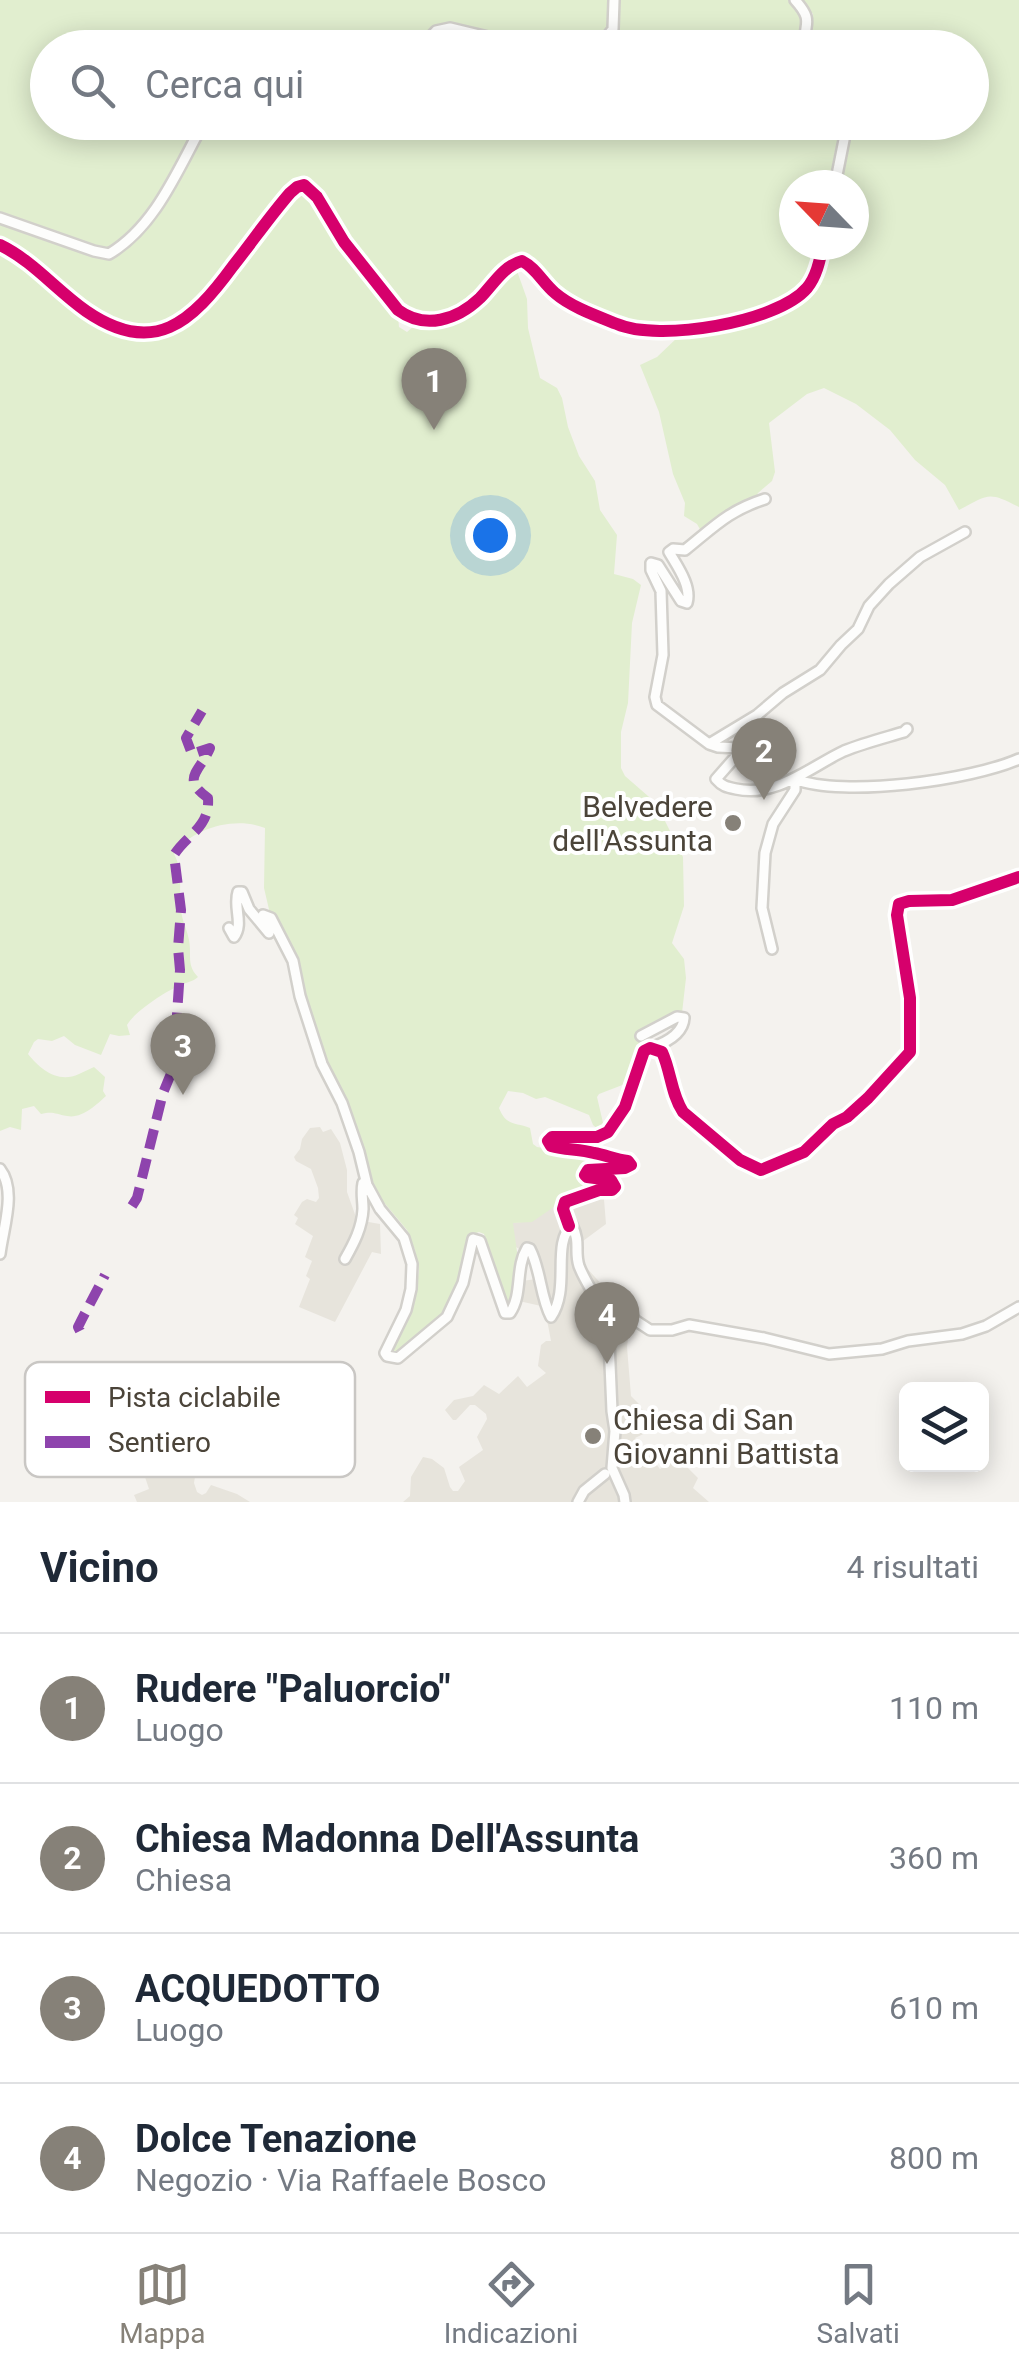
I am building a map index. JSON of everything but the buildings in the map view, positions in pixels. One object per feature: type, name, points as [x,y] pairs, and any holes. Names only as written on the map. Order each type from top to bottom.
[{"type":"street","points":[[612,30],[614,0]]},
{"type":"street","points":[[794,0],[807,15],[806,30]]},
{"type":"street","points":[[0,218],[109,254],[147,223],[194,140]]},
{"type":"street","points":[[838,170],[844,140]]},
{"type":"street","points":[[0,245],[25,259],[84,310],[118,328],[141,333],[175,325],[201,306],[290,192],[304,185],[318,197],[344,242],[398,310],[420,322],[458,315],[478,300],[510,265],[522,260],[555,293],[628,328],[714,327],[747,320],[793,300],[814,278],[819,260]]},
{"type":"street","points":[[765,499],[724,517],[685,550],[669,552],[689,594],[687,603],[681,602],[658,566],[650,566],[661,591],[663,655],[655,700],[662,710],[709,744],[739,748],[716,779],[721,785],[742,790],[758,790],[795,779],[847,750],[908,729]]},
{"type":"street","points":[[709,744],[820,670],[858,629],[868,606],[889,584],[920,557],[964,532]]},
{"type":"street","points":[[795,779],[854,787],[928,782],[1004,766],[1019,759]]},
{"type":"street","points":[[772,949],[762,908],[766,853],[774,824],[794,790],[795,779]]},
{"type":"street","points":[[650,1048],[662,1052],[676,1103],[683,1112],[740,1160],[761,1170],[797,1156],[868,1098],[910,1052],[910,998],[898,904],[952,900],[1019,877]]},
{"type":"street","points":[[229,928],[234,937],[238,933],[238,892],[246,897],[245,902],[268,934],[264,915],[271,918],[292,962],[322,1064],[342,1103],[359,1152],[366,1185],[404,1238],[412,1264],[411,1289],[386,1353],[392,1358],[398,1358],[447,1317],[463,1284],[473,1239],[480,1241],[505,1313],[515,1304],[521,1259],[530,1249],[547,1311],[553,1315],[562,1287],[562,1249],[569,1226],[564,1202],[616,1187],[610,1180],[590,1179],[585,1175],[588,1170],[631,1165],[596,1153],[551,1146],[548,1141],[558,1136],[603,1136],[608,1132],[625,1107],[644,1051],[666,1043],[682,1028],[684,1018],[677,1017],[641,1036]]},
{"type":"street","points":[[0,1169],[7,1182],[7,1220],[0,1254]]},
{"type":"street","points":[[345,1259],[361,1225],[360,1189],[366,1185]]},
{"type":"street","points":[[569,1226],[575,1230],[582,1272],[608,1316],[615,1431],[609,1471],[625,1502]]},
{"type":"street","points":[[608,1316],[616,1309],[650,1330],[660,1332],[690,1324],[829,1354],[962,1334],[1019,1308]]},
{"type":"street","points":[[578,1502],[584,1491],[609,1471]]},
{"type":"shaded area","points":[[320,1127],[323,1132],[331,1129],[340,1143],[347,1170],[347,1192],[357,1220],[380,1224],[381,1254],[372,1252],[335,1322],[299,1307],[310,1279],[306,1276],[312,1261],[305,1257],[313,1236],[295,1224],[298,1218],[294,1215],[302,1202],[316,1202],[319,1198],[311,1169],[294,1157],[310,1128]]},
{"type":"shaded area","points":[[603,1187],[606,1224],[583,1241],[583,1264],[617,1301],[630,1322],[627,1347],[631,1396],[654,1429],[635,1438],[660,1469],[669,1463],[683,1463],[698,1478],[693,1488],[709,1502],[403,1502],[410,1496],[411,1477],[423,1457],[444,1468],[450,1487],[458,1491],[465,1481],[459,1467],[483,1450],[477,1437],[486,1414],[470,1405],[453,1420],[445,1410],[454,1400],[473,1396],[484,1385],[499,1394],[518,1376],[527,1387],[546,1373],[538,1366],[541,1345],[551,1341],[548,1325],[541,1306],[519,1301],[521,1281],[537,1279],[527,1254],[516,1247],[512,1223],[532,1221],[564,1199]]},
{"type":"shaded area","points":[[145,1477],[195,1477],[197,1492],[202,1495],[211,1485],[250,1502],[137,1502],[134,1495],[149,1489]]},
{"type":"green space","points":[[0,0],[610,0],[607,30],[475,30],[450,24],[432,30],[30,30],[30,140],[191,140],[150,210],[124,239],[108,250],[0,214]]},
{"type":"green space","points":[[619,0],[788,0],[801,19],[801,30],[618,30]]},
{"type":"green space","points":[[801,0],[1019,0],[1019,507],[989,496],[959,510],[945,485],[915,460],[890,430],[856,404],[824,388],[807,394],[769,423],[775,472],[750,510],[735,514],[685,545],[701,531],[684,516],[685,503],[673,474],[659,412],[640,365],[657,357],[679,336],[761,321],[795,305],[813,292],[824,260],[869,260],[869,170],[841,170],[847,140],[989,140],[989,30],[813,30],[813,14]]},
{"type":"green space","points":[[201,140],[839,140],[834,170],[779,170],[779,260],[815,260],[805,283],[768,307],[695,324],[649,326],[615,319],[567,295],[523,256],[502,267],[453,310],[434,316],[415,314],[401,307],[353,246],[323,198],[304,180],[287,189],[204,294],[171,321],[153,327],[133,327],[111,320],[0,242],[0,223],[74,250],[110,258],[139,238]]},
{"type":"green space","points":[[302,190],[350,258],[398,316],[399,327],[407,332],[415,325],[432,327],[457,322],[516,268],[527,299],[528,328],[540,378],[557,388],[562,398],[579,456],[595,481],[600,510],[617,535],[614,574],[641,585],[632,623],[621,768],[656,803],[683,857],[684,906],[672,943],[684,959],[682,1013],[672,1014],[644,1040],[625,1084],[599,1094],[604,1127],[600,1131],[589,1115],[545,1097],[536,1099],[523,1093],[508,1091],[499,1108],[508,1121],[530,1128],[537,1147],[601,1157],[607,1162],[581,1168],[579,1176],[587,1181],[609,1183],[564,1200],[532,1222],[513,1223],[518,1259],[510,1305],[484,1234],[471,1235],[460,1283],[450,1305],[426,1331],[396,1352],[391,1350],[413,1302],[419,1271],[415,1250],[407,1230],[376,1193],[342,1095],[327,1070],[297,963],[271,918],[264,888],[265,828],[241,823],[215,827],[192,837],[174,854],[191,964],[198,977],[168,991],[136,1014],[127,1025],[130,1035],[110,1034],[101,1055],[64,1036],[34,1042],[28,1054],[44,1070],[71,1077],[94,1067],[105,1077],[106,1096],[73,1116],[41,1114],[34,1106],[22,1109],[21,1130],[10,1127],[0,1131],[0,252],[97,321],[124,334],[154,336],[182,326],[203,310],[292,195]]},
{"type":"marked path","points":[[132,1206],[174,1059],[181,910],[174,855],[202,824],[208,808],[208,798],[194,780],[210,748],[192,754],[186,738],[202,711]]},
{"type":"marked path","points":[[80,1331],[78,1327],[105,1275]]},
{"type":"cycle path","points":[[0,245],[86,311],[132,332],[152,332],[186,317],[218,286],[290,193],[304,185],[317,197],[344,242],[398,310],[419,320],[441,320],[461,312],[504,271],[522,261],[561,298],[617,324],[660,331],[716,326],[745,320],[792,300],[807,288],[820,260]]},
{"type":"cycle path","points":[[569,1226],[563,1209],[565,1202],[615,1187],[611,1180],[587,1177],[588,1170],[631,1165],[628,1161],[551,1146],[548,1141],[552,1137],[597,1137],[608,1132],[625,1107],[644,1051],[650,1048],[662,1052],[683,1112],[740,1160],[761,1170],[804,1152],[868,1098],[910,1052],[910,998],[897,915],[899,904],[952,900],[1019,877]]},
{"type":"place","name":"Rudere \"Paluorcio\"","points":[[434,430]]},
{"type":"place","name":"Chiesa Madonna Dell'Assunta","points":[[764,800]]},
{"type":"place","name":"Belvedere dell'Assunta","points":[[733,823]]},
{"type":"place","name":"ACQUEDOTTO","points":[[183,1095]]},
{"type":"place","name":"Dolce Tenazione","points":[[607,1364]]},
{"type":"place","name":"Chiesa di San Giovanni Battista","points":[[593,1436]]}]
